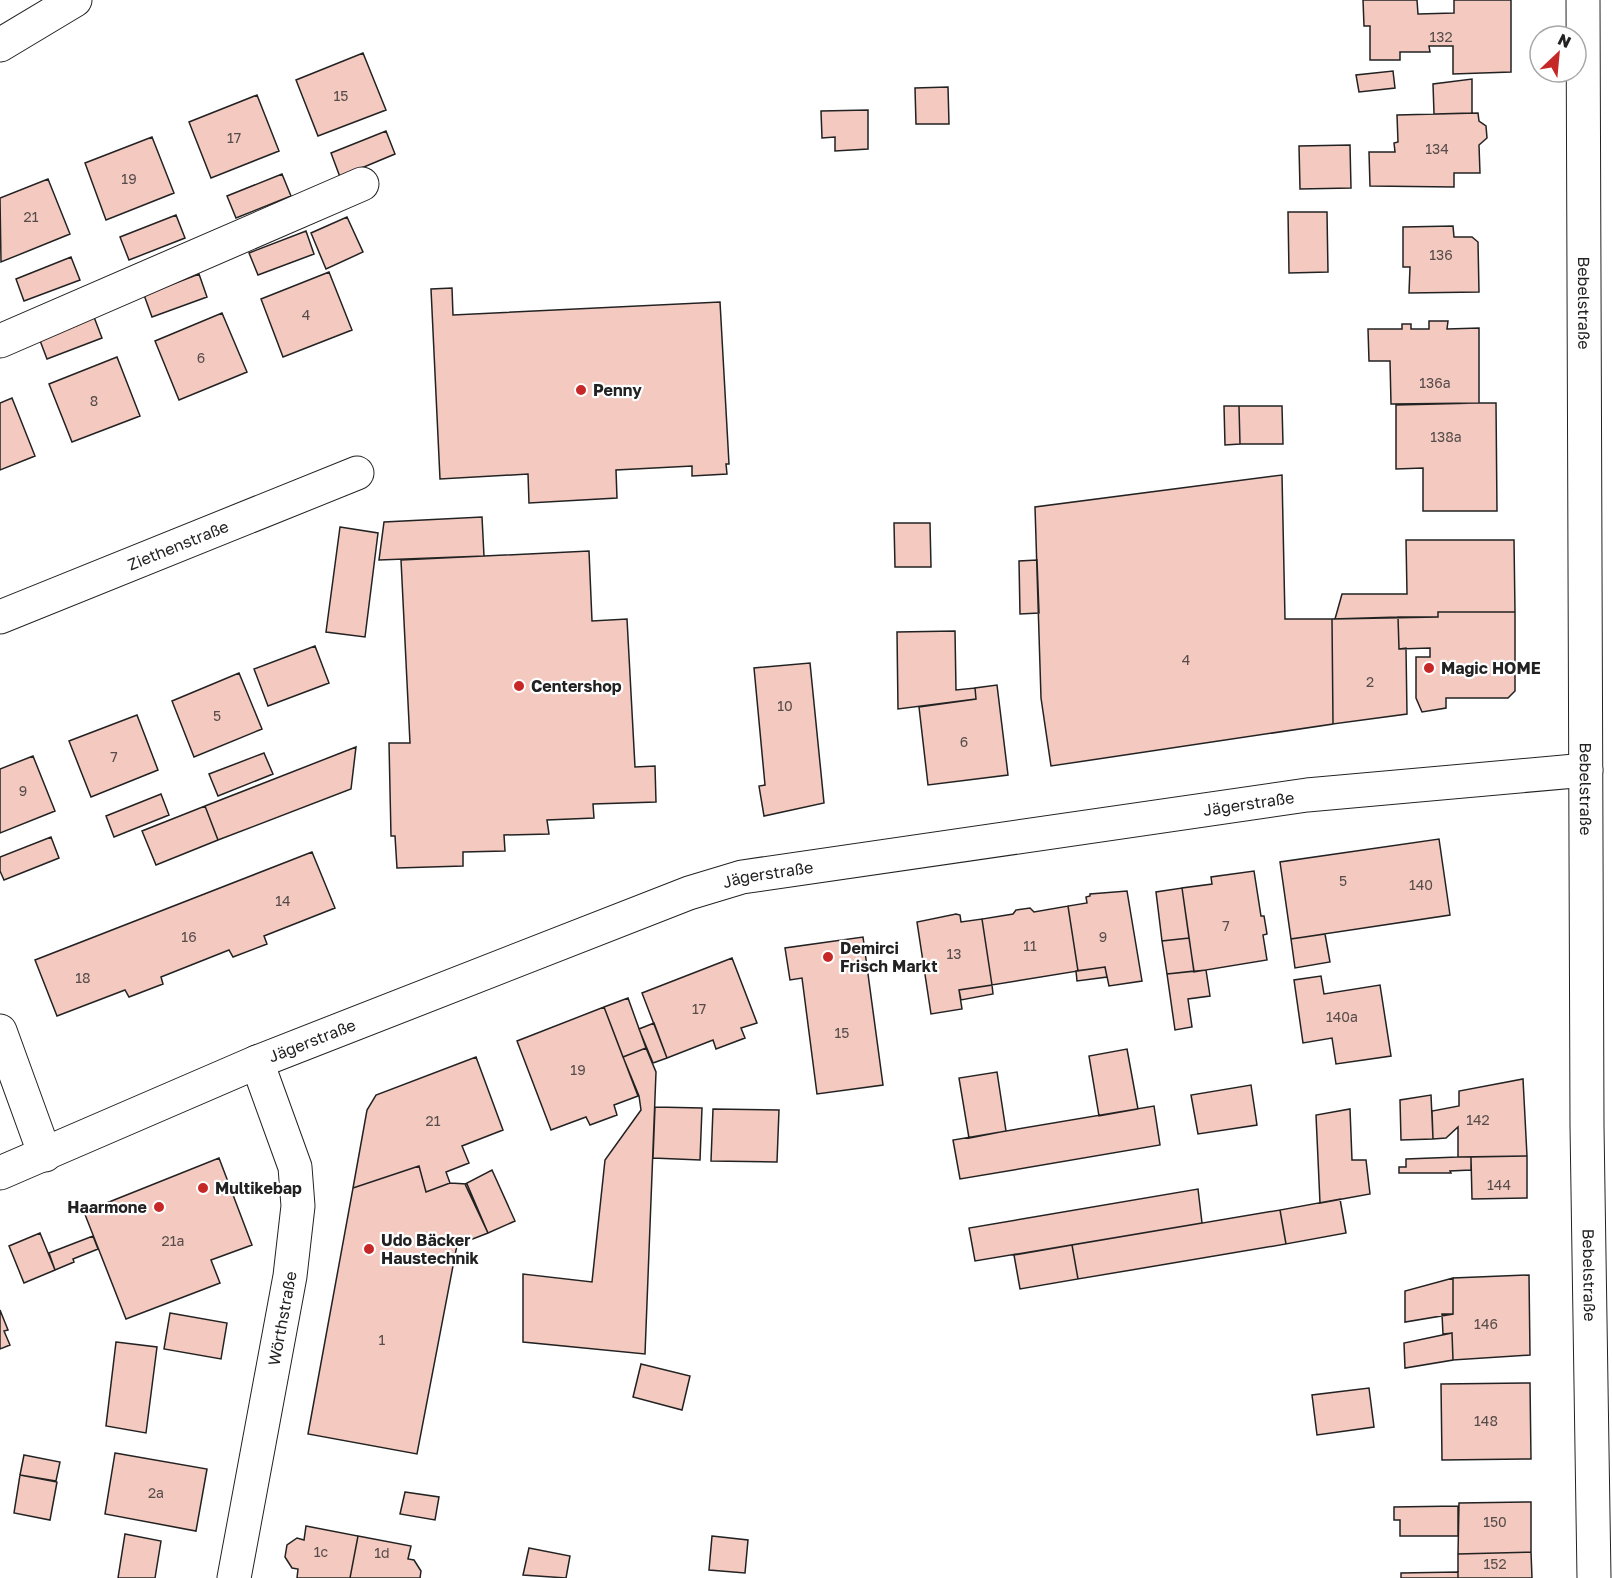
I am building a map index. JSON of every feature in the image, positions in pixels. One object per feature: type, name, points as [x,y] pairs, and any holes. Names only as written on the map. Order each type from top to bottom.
[{"type":"street","points":[[0,45],[75,0]]},
{"type":"street","name":"Bebelstraße","points":[[1583,0],[1586,1114],[1594,1578]]},
{"type":"street","points":[[0,341],[362,184]]},
{"type":"street","name":"Ziethenstraße","points":[[0,617],[357,473]]},
{"type":"street","name":"Jägerstraße","points":[[0,1173],[257,1062],[689,894],[742,877],[1307,795],[1586,770]]},
{"type":"street","points":[[0,1031],[45,1155]]},
{"type":"street","name":"Wörthstraße","points":[[234,1578],[290,1276],[298,1206],[295,1167],[257,1062]]},
{"type":"building","points":[[1363,0],[1417,0],[1418,14],[1454,13],[1454,0],[1511,0],[1511,72],[1453,74],[1453,46],[1429,46],[1430,52],[1400,52],[1400,60],[1370,60],[1370,26],[1364,26]]},
{"type":"building","points":[[363,53],[386,110],[318,136],[296,80]]},
{"type":"building","points":[[1393,71],[1395,88],[1359,92],[1356,75]]},
{"type":"building","points":[[1472,79],[1472,113],[1434,114],[1433,84]]},
{"type":"building","points":[[948,87],[949,124],[916,124],[915,88]]},
{"type":"building","points":[[257,95],[279,151],[211,178],[189,122]]},
{"type":"building","points":[[868,110],[868,149],[835,151],[835,137],[822,138],[821,111]]},
{"type":"building","points":[[1478,113],[1479,121],[1486,126],[1487,138],[1479,145],[1480,173],[1454,173],[1454,187],[1370,186],[1369,152],[1395,152],[1394,143],[1398,142],[1397,115]]},
{"type":"building","points":[[386,131],[395,154],[340,177],[331,153]]},
{"type":"building","points":[[152,137],[174,193],[106,220],[85,163]]},
{"type":"building","points":[[1350,145],[1351,188],[1300,189],[1299,146]]},
{"type":"building","points":[[282,174],[291,196],[236,218],[227,196]]},
{"type":"building","points":[[48,179],[70,234],[1,262],[0,198]]},
{"type":"building","points":[[1288,212],[1327,212],[1328,272],[1289,273]]},
{"type":"building","points":[[176,215],[185,238],[129,260],[120,237]]},
{"type":"building","points":[[347,217],[363,252],[326,269],[311,233]]},
{"type":"building","points":[[1453,226],[1454,237],[1472,237],[1478,242],[1479,292],[1409,293],[1410,267],[1403,267],[1403,227]]},
{"type":"building","points":[[306,231],[314,254],[258,275],[249,253]]},
{"type":"building","points":[[71,257],[80,280],[24,301],[16,279]]},
{"type":"building","points":[[329,272],[352,330],[283,357],[261,299]]},
{"type":"building","points":[[199,274],[207,297],[152,317],[144,295]]},
{"type":"building","name":"Penny","points":[[452,288],[453,315],[720,302],[729,464],[726,464],[727,474],[692,476],[692,466],[616,470],[617,498],[529,503],[528,474],[440,479],[431,289]]},
{"type":"building","points":[[222,313],[247,372],[179,400],[155,341]]},
{"type":"building","points":[[94,317],[102,338],[47,359],[39,338]]},
{"type":"building","points":[[1429,321],[1448,321],[1447,329],[1479,328],[1479,403],[1391,404],[1390,361],[1369,361],[1368,329],[1402,329],[1402,324],[1411,324],[1411,329],[1429,329]]},
{"type":"building","points":[[117,357],[140,416],[72,442],[49,384]]},
{"type":"building","points":[[12,398],[35,456],[0,470],[0,403]]},
{"type":"building","points":[[1496,403],[1497,511],[1423,511],[1423,468],[1396,469],[1396,405]]},
{"type":"building","points":[[1224,406],[1239,406],[1240,444],[1225,445]]},
{"type":"building","points":[[1239,406],[1282,406],[1283,444],[1240,444]]},
{"type":"building","points":[[1282,475],[1285,619],[1332,619],[1333,724],[1051,766],[1041,698],[1035,507]]},
{"type":"building","points":[[482,517],[484,556],[379,560],[384,522]]},
{"type":"building","points":[[894,523],[930,523],[931,567],[895,567]]},
{"type":"building","points":[[340,527],[378,533],[365,637],[326,632]]},
{"type":"building","points":[[1406,540],[1514,540],[1515,612],[1438,612],[1438,617],[1335,619],[1342,594],[1407,594]]},
{"type":"building","name":"Centershop","points":[[589,551],[592,621],[627,619],[635,767],[655,766],[656,802],[593,804],[594,818],[547,820],[549,834],[504,835],[505,851],[463,852],[463,866],[397,868],[395,836],[391,836],[389,743],[410,743],[401,560]]},
{"type":"building","points":[[1037,560],[1039,613],[1020,614],[1019,561]]},
{"type":"building","points":[[1438,612],[1515,612],[1515,691],[1508,698],[1446,698],[1446,708],[1422,712],[1416,698],[1416,657],[1430,657],[1430,648],[1399,649],[1398,617],[1438,617]]},
{"type":"building","points":[[1398,617],[1399,649],[1406,648],[1407,714],[1333,724],[1332,619]]},
{"type":"building","points":[[955,631],[956,690],[975,688],[976,699],[898,709],[897,632]]},
{"type":"building","points":[[315,646],[329,683],[268,706],[254,669]]},
{"type":"building","points":[[810,663],[824,803],[764,816],[759,786],[765,785],[754,668]]},
{"type":"building","points":[[239,673],[262,729],[194,757],[172,701]]},
{"type":"building","points":[[997,685],[1008,775],[928,785],[919,707],[976,699],[975,688]]},
{"type":"building","points":[[137,715],[158,770],[91,797],[69,741]]},
{"type":"building","points":[[356,747],[351,789],[218,840],[205,806]]},
{"type":"building","points":[[264,753],[273,774],[218,796],[209,774]]},
{"type":"building","points":[[33,756],[55,811],[0,833],[0,769]]},
{"type":"building","points":[[161,794],[169,815],[114,837],[106,816]]},
{"type":"building","points":[[205,806],[218,840],[156,865],[142,831]]},
{"type":"building","points":[[51,837],[59,858],[4,880],[0,871],[0,857]]},
{"type":"building","points":[[1439,839],[1450,915],[1291,939],[1280,862]]},
{"type":"building","points":[[312,852],[335,908],[264,936],[267,944],[233,957],[229,950],[161,977],[163,984],[129,997],[125,990],[57,1016],[35,960]]},
{"type":"building","points":[[1254,871],[1261,916],[1264,916],[1267,934],[1263,935],[1267,960],[1194,972],[1182,888],[1212,884],[1211,877]]},
{"type":"building","points":[[1182,888],[1189,938],[1162,941],[1156,892]]},
{"type":"building","points":[[1127,891],[1142,981],[1109,986],[1105,967],[1078,971],[1068,906],[1087,903],[1086,897],[1090,894]]},
{"type":"building","points":[[1068,906],[1078,971],[992,985],[982,919],[1013,914],[1016,910],[1030,908],[1034,912]]},
{"type":"building","points":[[960,915],[961,922],[982,919],[992,985],[959,990],[962,1009],[931,1014],[917,922]]},
{"type":"building","points":[[1325,934],[1330,962],[1295,968],[1291,939]]},
{"type":"building","points":[[863,937],[883,1085],[817,1094],[802,978],[790,980],[785,948]]},
{"type":"building","points":[[1189,938],[1194,971],[1167,974],[1162,941]]},
{"type":"building","points":[[732,958],[757,1023],[741,1028],[745,1038],[716,1049],[713,1040],[667,1058],[642,993]]},
{"type":"building","points":[[1105,967],[1107,977],[1077,981],[1076,971]]},
{"type":"building","points":[[1206,970],[1210,996],[1188,999],[1192,1027],[1175,1030],[1167,974]]},
{"type":"building","points":[[1321,976],[1324,994],[1380,985],[1391,1056],[1336,1064],[1332,1038],[1303,1043],[1294,980]]},
{"type":"building","points":[[992,985],[993,994],[961,1000],[959,990]]},
{"type":"building","points":[[628,998],[646,1048],[623,1057],[604,1007]]},
{"type":"building","points":[[604,1007],[638,1096],[614,1105],[617,1115],[590,1125],[586,1117],[551,1130],[517,1041]]},
{"type":"building","points":[[654,1023],[667,1058],[653,1063],[639,1029]]},
{"type":"building","points":[[646,1048],[656,1072],[645,1354],[523,1342],[523,1274],[592,1282],[605,1160],[641,1110],[639,1096],[623,1057]]},
{"type":"building","points":[[1127,1049],[1138,1109],[1099,1116],[1089,1056]]},
{"type":"building","points":[[476,1057],[503,1130],[462,1146],[469,1163],[446,1172],[450,1183],[426,1192],[419,1166],[353,1188],[367,1110],[376,1095]]},
{"type":"building","points":[[997,1072],[1006,1131],[969,1138],[959,1078]]},
{"type":"building","points":[[1523,1079],[1527,1156],[1458,1157],[1458,1127],[1446,1138],[1433,1139],[1432,1111],[1459,1106],[1459,1091]]},
{"type":"building","points":[[1251,1085],[1257,1125],[1198,1134],[1191,1095]]},
{"type":"building","points":[[1431,1095],[1433,1139],[1401,1140],[1400,1100]]},
{"type":"building","points":[[1154,1106],[1160,1145],[960,1179],[953,1140]]},
{"type":"building","points":[[655,1107],[702,1108],[700,1160],[653,1158]]},
{"type":"building","points":[[713,1109],[779,1110],[777,1162],[711,1161]]},
{"type":"building","points":[[1350,1109],[1352,1160],[1366,1160],[1370,1194],[1320,1203],[1316,1115]]},
{"type":"building","points":[[1527,1156],[1527,1198],[1472,1199],[1471,1157]]},
{"type":"building","points":[[1471,1157],[1471,1170],[1450,1171],[1451,1173],[1399,1173],[1399,1167],[1406,1167],[1406,1159]]},
{"type":"building","points":[[219,1158],[252,1245],[211,1260],[220,1283],[126,1319],[84,1212]]},
{"type":"building","points":[[419,1166],[426,1192],[450,1183],[467,1184],[488,1233],[457,1245],[417,1454],[308,1434],[353,1188]]},
{"type":"building","points":[[492,1170],[515,1221],[488,1233],[465,1184]]},
{"type":"building","points":[[1198,1189],[1202,1223],[975,1261],[969,1228]]},
{"type":"building","points":[[1340,1199],[1346,1233],[1286,1244],[1280,1210]]},
{"type":"building","points":[[1280,1210],[1286,1244],[1078,1279],[1072,1245]]},
{"type":"building","points":[[40,1233],[55,1270],[24,1283],[9,1246]]},
{"type":"building","points":[[93,1236],[98,1249],[73,1259],[74,1262],[55,1270],[49,1253]]},
{"type":"building","points":[[1072,1245],[1078,1279],[1020,1289],[1014,1255]]},
{"type":"building","points":[[1529,1275],[1530,1355],[1453,1360],[1452,1333],[1443,1334],[1442,1314],[1453,1314],[1453,1278]]},
{"type":"building","points":[[1453,1278],[1453,1314],[1405,1322],[1405,1291]]},
{"type":"building","points":[[0,1310],[8,1330],[4,1331],[10,1345],[0,1349]]},
{"type":"building","points":[[170,1313],[227,1323],[221,1359],[164,1349]]},
{"type":"building","points":[[1452,1333],[1453,1360],[1405,1368],[1404,1343]]},
{"type":"building","points":[[116,1342],[157,1347],[146,1433],[106,1426]]},
{"type":"building","points":[[641,1364],[690,1376],[682,1410],[633,1397]]},
{"type":"building","points":[[1530,1383],[1531,1459],[1442,1460],[1441,1384]]},
{"type":"building","points":[[1369,1388],[1374,1427],[1317,1435],[1312,1395]]},
{"type":"building","points":[[115,1453],[207,1469],[196,1531],[105,1514]]},
{"type":"building","points":[[24,1455],[60,1462],[56,1481],[20,1475]]},
{"type":"building","points":[[20,1475],[57,1482],[50,1520],[14,1513]]},
{"type":"building","points":[[405,1492],[439,1497],[435,1520],[400,1514]]},
{"type":"building","points":[[1531,1502],[1531,1552],[1458,1554],[1459,1503]]},
{"type":"building","points":[[1458,1506],[1458,1536],[1400,1536],[1400,1520],[1394,1520],[1394,1507]]},
{"type":"building","points":[[306,1526],[358,1536],[350,1578],[297,1578],[298,1569],[292,1568],[285,1557],[287,1545],[297,1538],[304,1540]]},
{"type":"building","points":[[125,1534],[161,1541],[155,1578],[118,1578]]},
{"type":"building","points":[[358,1536],[411,1546],[408,1559],[414,1560],[421,1571],[420,1578],[350,1578]]},
{"type":"building","points":[[712,1536],[748,1540],[745,1573],[709,1570]]},
{"type":"building","points":[[529,1548],[570,1556],[566,1578],[523,1575]]},
{"type":"building","points":[[1531,1552],[1532,1578],[1458,1578],[1458,1554]]},
{"type":"building","points":[[1458,1572],[1458,1578],[1401,1578],[1401,1573]]},
{"type":"place","name":"Penny","points":[[581,390]]},
{"type":"place","name":"Magic HOME","points":[[1429,668]]},
{"type":"place","name":"Centershop","points":[[519,686]]},
{"type":"place","name":"Demirci Frisch Markt","points":[[828,957]]},
{"type":"place","name":"Multikebap","points":[[203,1188]]},
{"type":"place","name":"Haarmone","points":[[159,1207]]},
{"type":"place","name":"Udo Bäcker Haustechnik","points":[[369,1249]]}]
